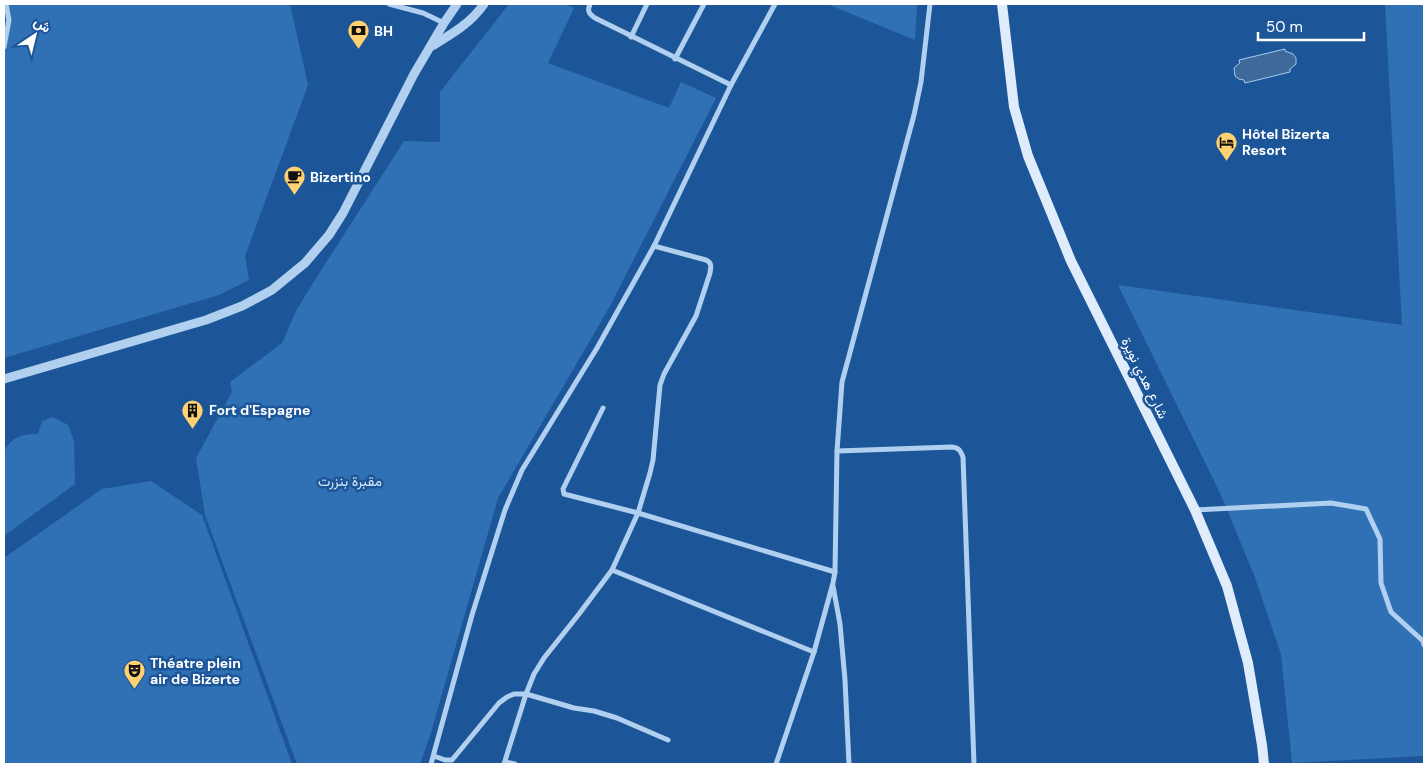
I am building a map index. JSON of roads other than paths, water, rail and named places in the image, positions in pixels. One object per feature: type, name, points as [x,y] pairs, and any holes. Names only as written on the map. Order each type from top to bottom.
[{"type":"main road","name":"شارع هدي نويرة","points":[[1002,4],[1014,107],[1028,156],[1071,260],[1195,510],[1227,586],[1246,655],[1264,764]]},
{"type":"street","points":[[4,47],[9,20],[6,4]]},
{"type":"street","points":[[389,4],[424,12],[444,23]]},
{"type":"street","points":[[4,379],[206,320],[242,306],[278,284],[305,263],[329,235],[343,213],[414,74],[457,4]]},
{"type":"street","points":[[429,48],[470,21],[484,4]]},
{"type":"street","points":[[590,4],[588,10],[594,18],[731,85]]},
{"type":"street","points":[[631,37],[647,4]]},
{"type":"street","points":[[675,59],[704,4]]},
{"type":"street","points":[[431,764],[472,615],[512,492],[522,470],[598,348],[654,246],[731,85],[775,4]]},
{"type":"street","points":[[776,764],[814,652],[833,583],[835,572],[837,451],[842,382],[914,115],[921,82],[930,4]]},
{"type":"street","points":[[515,764],[505,763],[534,674],[544,658],[612,570],[638,514],[653,460],[660,386],[664,374],[696,316],[712,266],[706,260],[654,246]]},
{"type":"street","points":[[603,408],[563,492],[566,495],[638,514],[835,572]]},
{"type":"street","points":[[837,451],[952,447],[958,448],[961,451],[963,457],[974,764]]},
{"type":"street","points":[[1195,510],[1331,503],[1366,509],[1380,540],[1381,583],[1391,612],[1423,641],[1424,645]]},
{"type":"street","points":[[612,570],[814,652]]},
{"type":"street","points":[[833,583],[840,624],[845,680],[849,764]]},
{"type":"street","points":[[434,756],[445,760],[452,760],[499,703],[514,694],[526,694],[574,708],[594,711],[617,718],[668,740]]},
{"type":"place","name":"BH","points":[[358,50]]},
{"type":"place","name":"Hôtel Bizerta Resort","points":[[1226,161]]},
{"type":"place","name":"Bizertino","points":[[294,196]]},
{"type":"place","name":"Fort d'Espagne","points":[[193,429]]},
{"type":"place","name":"Théatre plein air de Bizerte","points":[[134,690]]},
{"type":"park label","name":"مقبرة بنزرت","points":[[350,481]]}]
